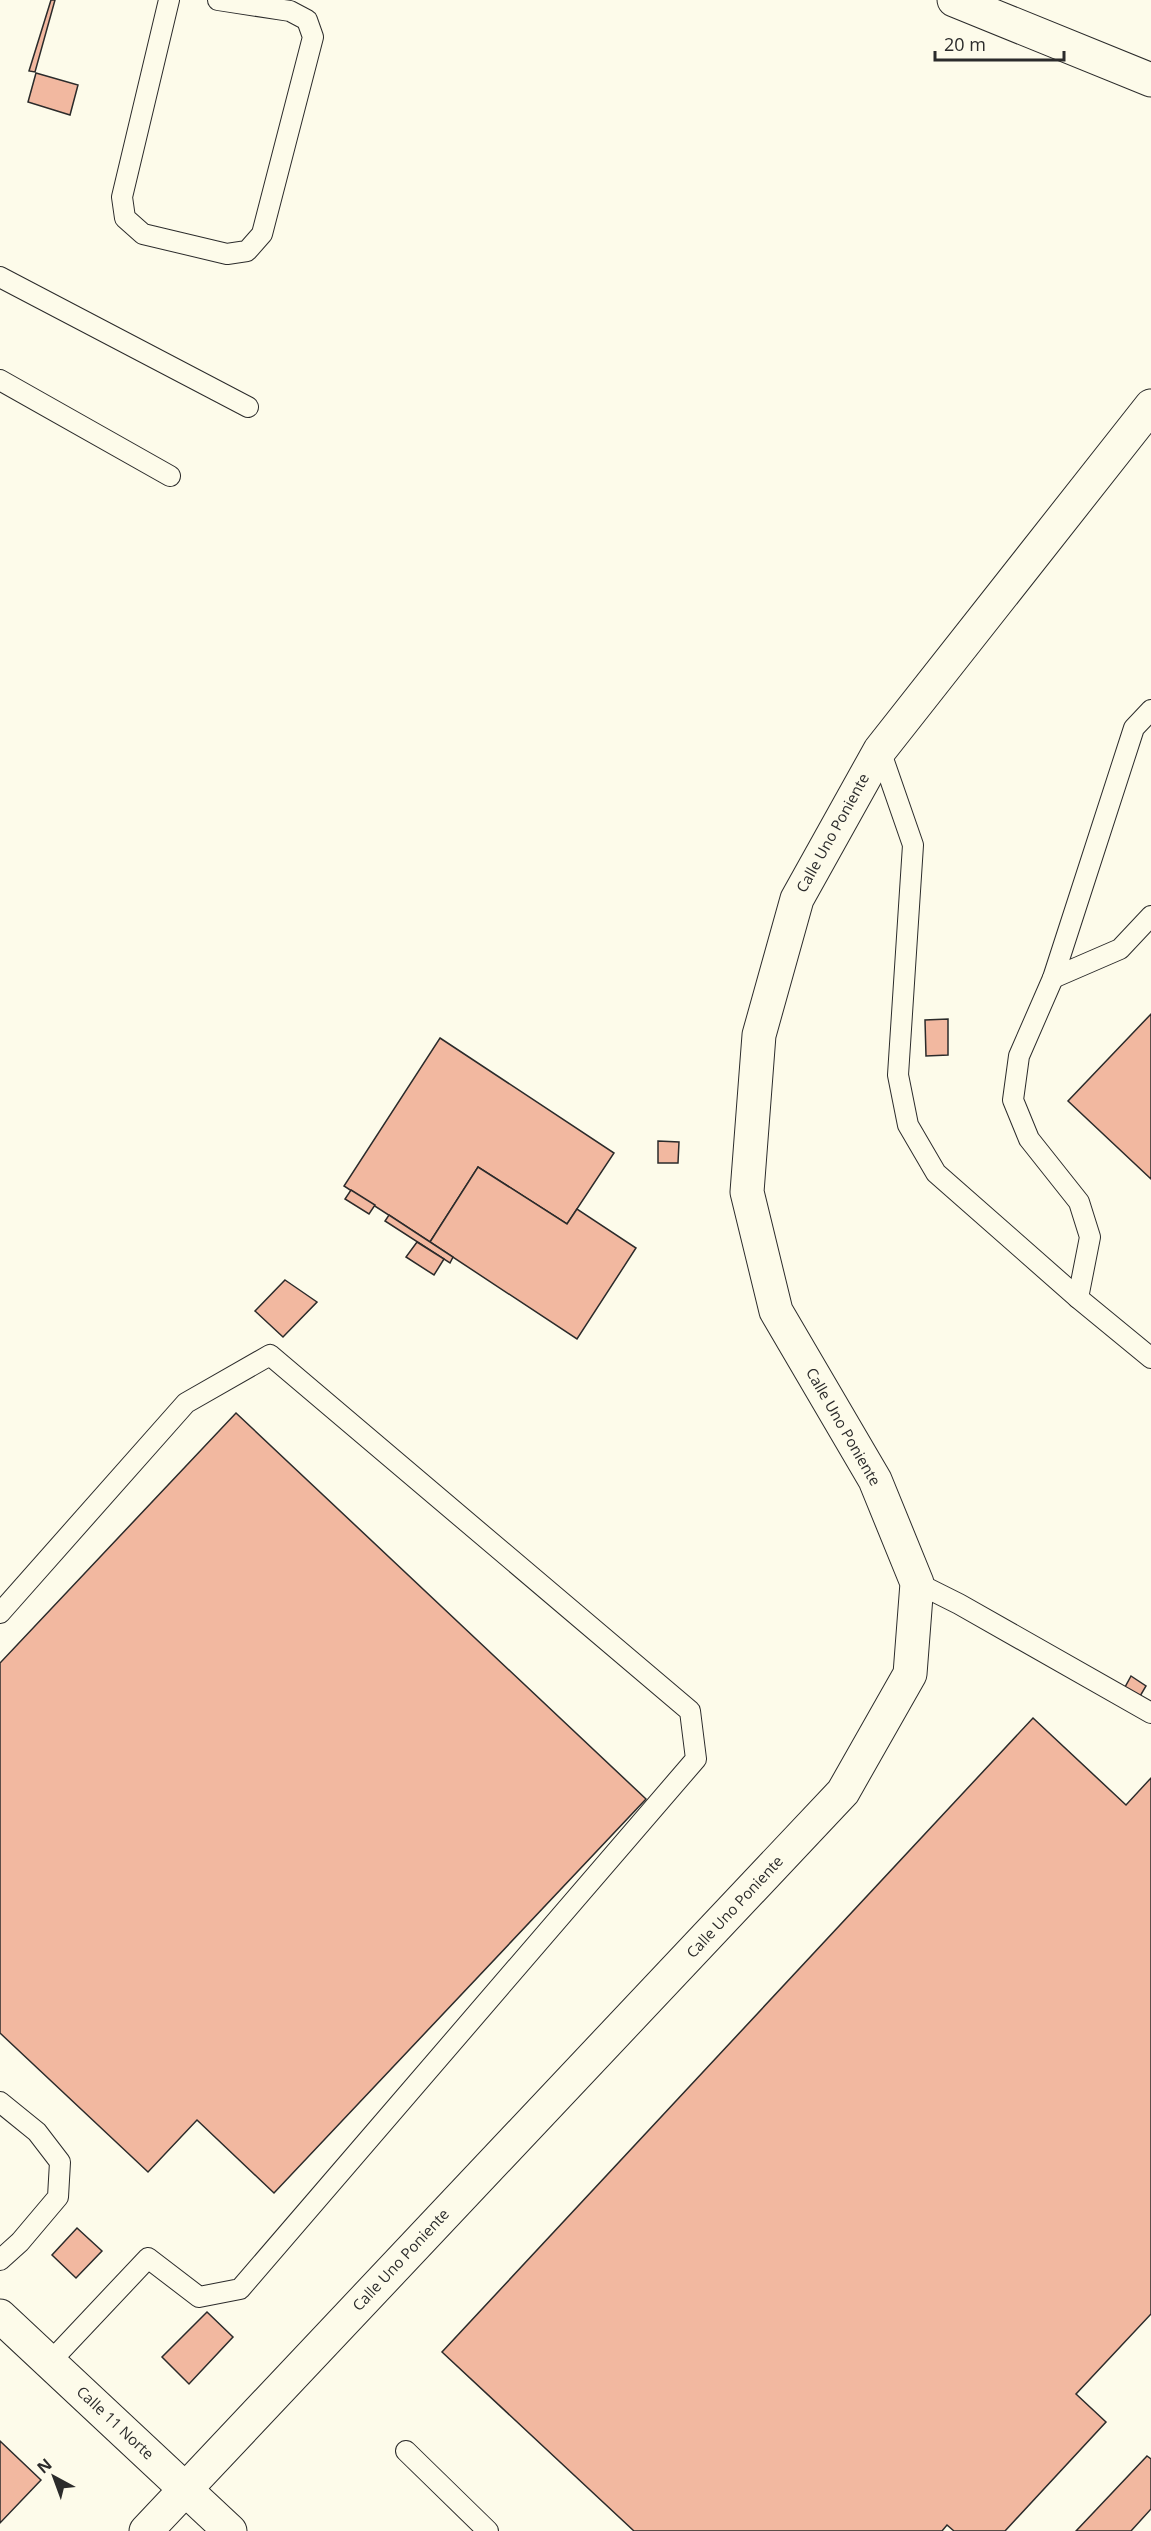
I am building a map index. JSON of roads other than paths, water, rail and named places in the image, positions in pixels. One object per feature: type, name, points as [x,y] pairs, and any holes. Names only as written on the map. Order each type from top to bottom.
[{"type":"main road","points":[[954,0],[1151,80]]},
{"type":"main road","name":"Calle Uno Poniente","points":[[146,2531],[843,1792],[910,1674],[917,1583],[876,1479],[776,1311],[747,1192],[759,1035],[797,899],[880,750],[1151,406]]},
{"type":"main road","name":"Calle 11 Norte","points":[[0,2316],[230,2531]]},
{"type":"lane","points":[[169,0],[122,197],[126,218],[143,234],[227,254],[246,251],[262,234],[313,37],[307,20],[290,11],[218,0]]},
{"type":"lane","points":[[0,277],[248,407]]},
{"type":"lane","points":[[0,380],[170,476]]},
{"type":"lane","points":[[1078,1298],[1090,1237],[1079,1202],[1029,1140],[1013,1100],[1019,1056],[1053,978],[1134,728],[1151,710]]},
{"type":"lane","points":[[880,750],[913,845],[898,1075],[908,1125],[936,1173],[1078,1298],[1151,1358]]},
{"type":"lane","points":[[1053,978],[1120,949],[1151,916]]},
{"type":"lane","points":[[0,1613],[186,1403],[270,1354],[690,1711],[696,1759],[240,2289],[199,2297],[148,2258],[50,2362]]},
{"type":"lane","points":[[917,1583],[959,1604],[1151,1713]]},
{"type":"lane","points":[[0,2102],[37,2132],[60,2162],[58,2197],[20,2242],[0,2260]]},
{"type":"lane","points":[[405,2451],[488,2531]]}]
